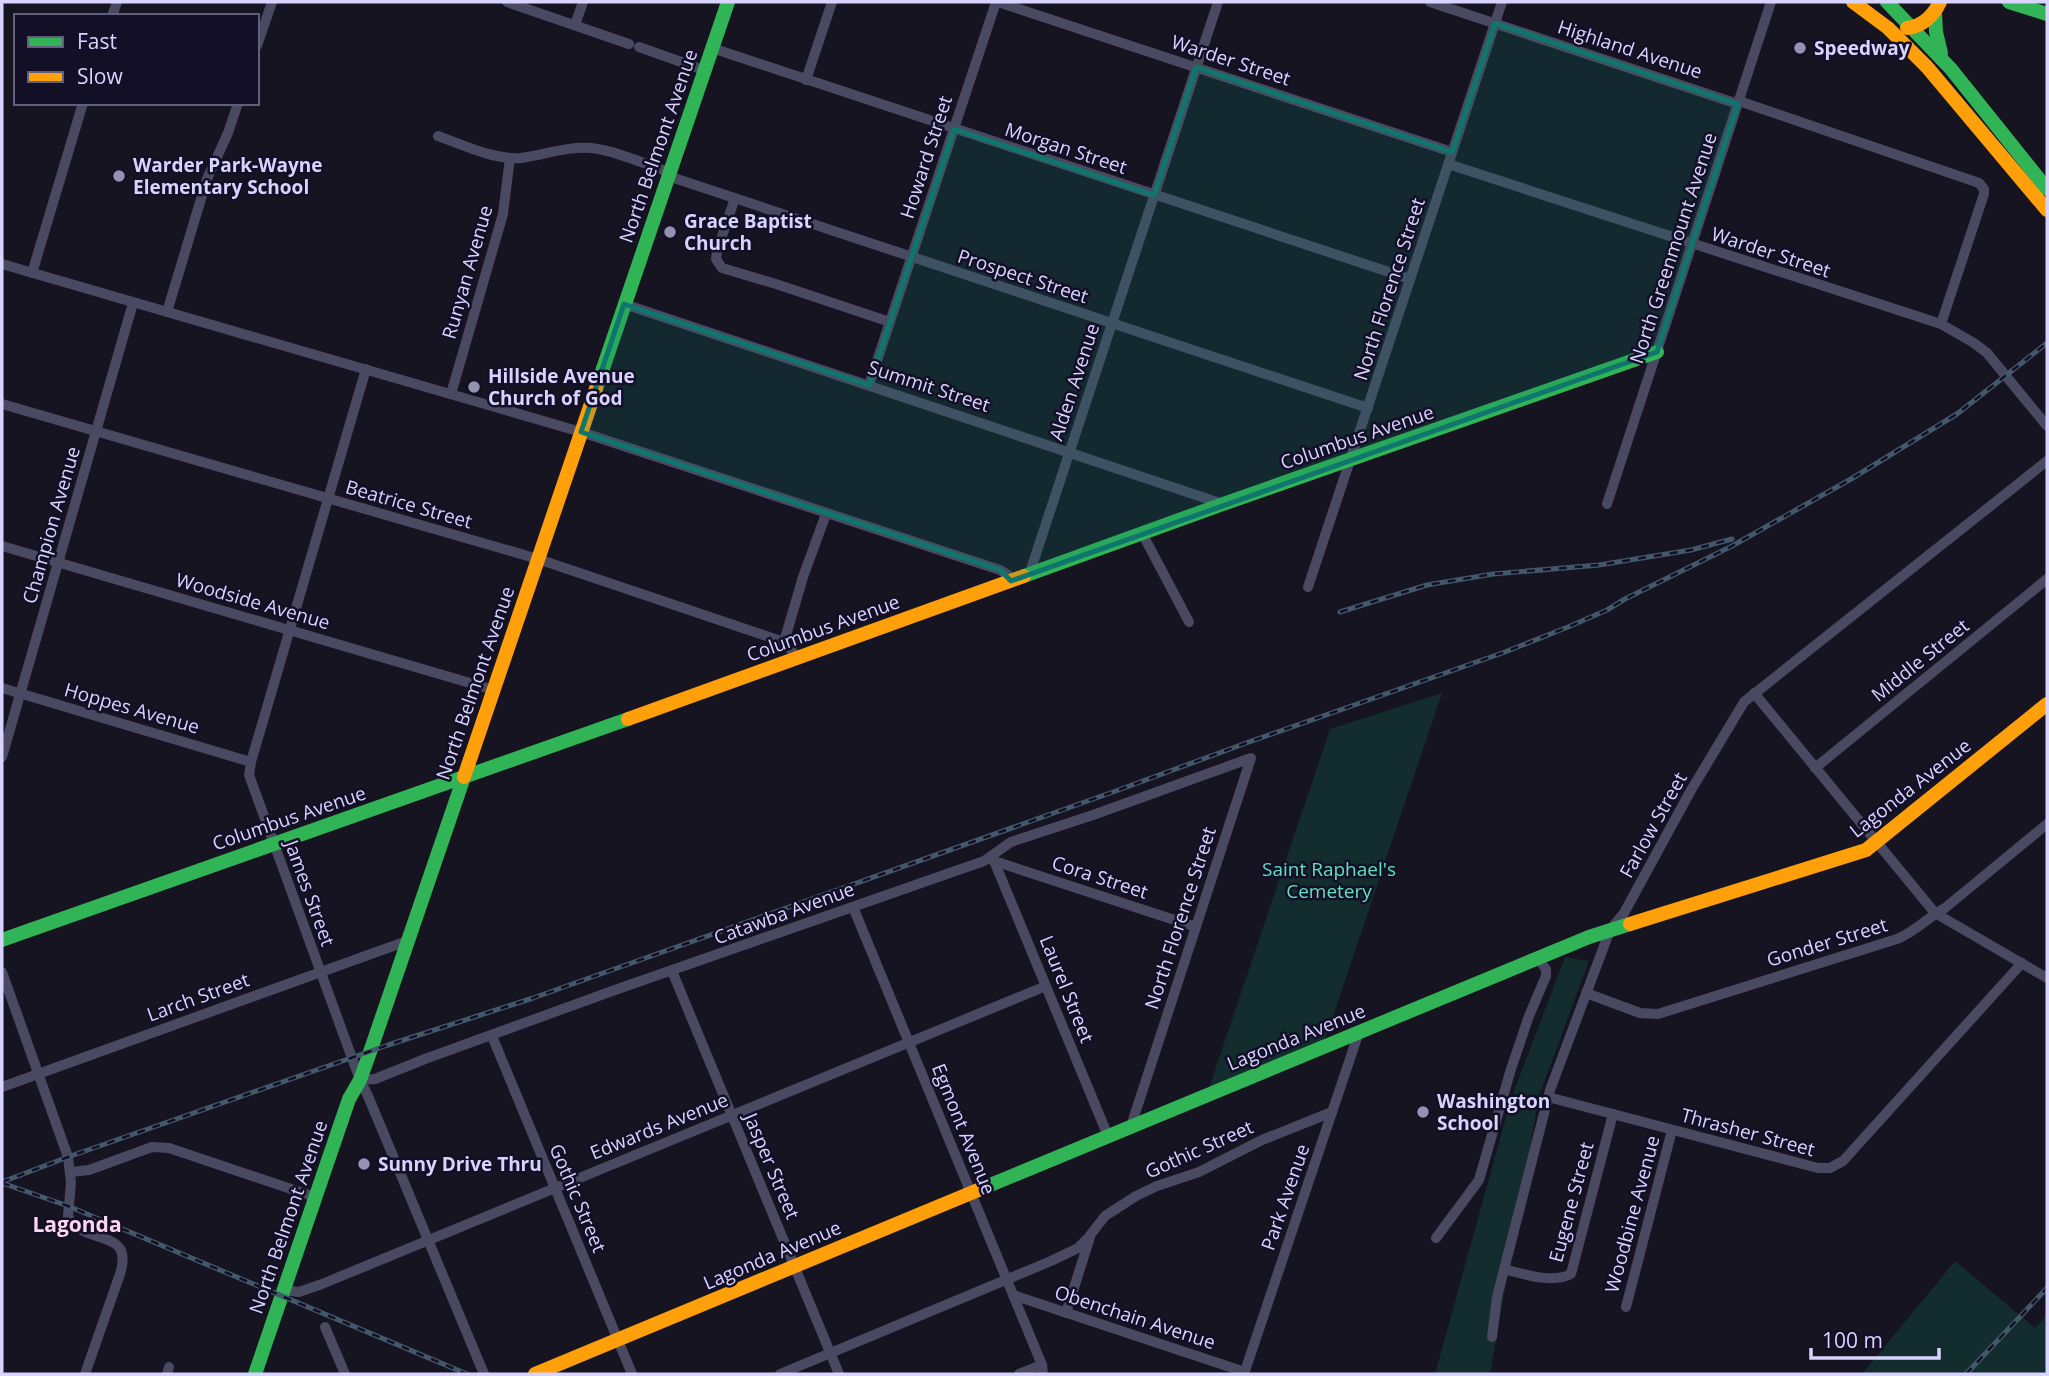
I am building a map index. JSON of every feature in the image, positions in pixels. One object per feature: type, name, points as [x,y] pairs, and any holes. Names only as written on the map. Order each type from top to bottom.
[{"type":"street","points":[[259,40],[272,2]]},
{"type":"street","points":[[507,2],[704,70]]},
{"type":"street","points":[[575,25],[583,2]]},
{"type":"street","name":"North Belmont Avenue","points":[[255,1374],[349,1099],[360,1080],[667,173],[728,2]]},
{"type":"street","points":[[806,80],[832,2]]},
{"type":"street","name":"Warder Street","points":[[997,2],[1452,152]]},
{"type":"street","name":"Howard Street","points":[[869,385],[997,2]]},
{"type":"street","name":"Alden Avenue","points":[[1028,575],[1218,2]]},
{"type":"street","name":"Highland Avenue","points":[[1430,2],[1979,183],[1984,194],[1941,324]]},
{"type":"street","name":"North Florence Street","points":[[1308,587],[1503,2]]},
{"type":"street","name":"North Greenmount Avenue","points":[[1607,504],[1771,2]]},
{"type":"street","points":[[1853,2],[1888,28],[1927,67],[2047,210]]},
{"type":"street","points":[[1887,2],[1943,58],[2047,189]]},
{"type":"street","points":[[2009,2],[2047,14]]},
{"type":"street","points":[[1888,28],[1915,28],[1938,7]]},
{"type":"street","points":[[1938,7],[1936,32],[1943,58]]},
{"type":"street","name":"Morgan Street","points":[[712,48],[1410,279]]},
{"type":"street","points":[[32,273],[82,105]]},
{"type":"street","points":[[167,312],[207,179],[237,105]]},
{"type":"street","points":[[438,136],[510,158]]},
{"type":"street","name":"Prospect Street","points":[[510,158],[564,149],[593,148],[735,198],[1368,408]]},
{"type":"street","name":"Runyan Avenue","points":[[451,394],[503,214],[510,158]]},
{"type":"street","name":"Warder Street","points":[[1448,164],[1941,324],[1987,353],[2047,426]]},
{"type":"street","points":[[735,198],[717,251],[716,259],[722,268],[890,323]]},
{"type":"street","points":[[2,264],[581,432],[1000,570],[1008,575],[1011,581]]},
{"type":"street","name":"Champion Avenue","points":[[2,757],[133,303]]},
{"type":"street","name":"Summit Street","points":[[624,304],[1223,504]]},
{"type":"street","name":"Columbus Avenue","points":[[2,940],[1657,352]]},
{"type":"street","name":"James Street","points":[[366,369],[249,775],[360,1080],[484,1374]]},
{"type":"street","name":"Beatrice Street","points":[[2,404],[538,559],[783,642],[797,657]]},
{"type":"street","name":"Farlow Street","points":[[1492,1337],[1497,1297],[1548,1097],[1610,930],[1624,913],[1684,802],[1737,713],[1754,693],[2047,461]]},
{"type":"street","points":[[783,642],[826,514]]},
{"type":"street","points":[[1142,533],[1189,622]]},
{"type":"street","name":"Woodside Avenue","points":[[2,546],[494,690]]},
{"type":"street","name":"Middle Street","points":[[1815,768],[2047,579]]},
{"type":"street","name":"Hoppes Avenue","points":[[2,688],[251,762]]},
{"type":"street","points":[[1754,693],[1935,913],[2047,978]]},
{"type":"street","name":"Lagonda Avenue","points":[[535,1374],[1538,958],[1610,930],[1866,850],[2047,704]]},
{"type":"street","name":"North Florence Street","points":[[1131,1126],[1251,758],[1215,771]]},
{"type":"street","name":"Catawba Avenue","points":[[360,1080],[375,1079],[672,971],[993,859],[1000,848],[1011,842],[1215,771]]},
{"type":"street","name":"Gonder Street","points":[[1586,993],[1640,1013],[1658,1014],[1897,939],[1945,908],[2047,824]]},
{"type":"street","name":"Cora Street","points":[[993,859],[1196,927]]},
{"type":"street","name":"Laurel Street","points":[[993,859],[1108,1136]]},
{"type":"street","name":"Egmont Avenue","points":[[853,907],[1042,1370]]},
{"type":"street","name":"Larch Street","points":[[2,1087],[407,941]]},
{"type":"street","points":[[1436,1238],[1479,1180],[1511,1069],[1546,976],[1546,969],[1538,958]]},
{"type":"street","name":"Thrasher Street","points":[[1548,1097],[1818,1168],[1830,1168],[1837,1165],[1908,1090],[2022,963]]},
{"type":"street","name":"Jasper Street","points":[[672,971],[839,1374]]},
{"type":"street","points":[[2,972],[68,1157],[71,1183],[67,1210],[71,1222],[83,1231],[118,1245],[123,1252],[120,1274],[85,1374]]},
{"type":"street","name":"Edwards Avenue","points":[[283,1290],[299,1292],[309,1289],[1046,986]]},
{"type":"street","name":"Park Avenue","points":[[1245,1373],[1359,1032]]},
{"type":"street","name":"Gothic Street","points":[[492,1036],[632,1374]]},
{"type":"street","name":"Gothic Street","points":[[780,1374],[1078,1248],[1105,1216],[1136,1196],[1199,1172],[1262,1140],[1332,1112]]},
{"type":"street","name":"Eugene Street","points":[[1504,1269],[1552,1278],[1570,1274],[1613,1114]]},
{"type":"street","name":"Woodbine Avenue","points":[[1626,1307],[1672,1130]]},
{"type":"street","points":[[71,1172],[89,1170],[152,1147],[169,1148],[315,1197]]},
{"type":"street","name":"Gothic Street","points":[[1066,1313],[1091,1234]]},
{"type":"street","name":"Obenchain Avenue","points":[[1013,1296],[1245,1373]]},
{"type":"street","points":[[325,1327],[345,1374]]},
{"type":"street","points":[[1019,1374],[1042,1370]]},
{"type":"highlighted area","points":[[1495,23],[1738,104],[1657,352],[1011,581],[1000,570],[581,432],[624,304],[869,385],[954,129],[1154,195],[1196,67],[1452,152]]},
{"type":"green space","name":"Saint Raphael's Cemetery","points":[[1442,693],[1323,1046],[1207,1094],[1330,729]]},
{"type":"green space","points":[[1565,957],[1589,961],[1539,1096],[1490,1374],[1435,1374],[1511,1099]]},
{"type":"green space","points":[[1955,1261],[2035,1328],[2047,1315],[2047,1374],[1862,1374]]},
{"type":"railway","points":[[2,1182],[388,1045],[533,998],[1505,652],[1568,627],[1732,546],[1851,479],[1957,414],[2047,343]]},
{"type":"railway","points":[[1340,612],[1427,585],[1493,574],[1599,565],[1691,550],[1732,539]]},
{"type":"railway","points":[[2,1183],[68,1206],[467,1374]]},
{"type":"railway","points":[[1966,1374],[2047,1288]]},
{"type":"traffic: fast","points":[[596,389],[728,2]]},
{"type":"traffic: fast","points":[[1887,2],[1951,69],[2047,189]]},
{"type":"traffic: fast","points":[[2009,2],[2047,14]]},
{"type":"traffic: fast","points":[[1935,13],[1941,53]]},
{"type":"traffic: fast","points":[[1024,576],[1657,352]]},
{"type":"traffic: fast","points":[[2,940],[628,719]]},
{"type":"traffic: fast","points":[[255,1374],[349,1099],[360,1080],[464,777]]},
{"type":"traffic: fast","points":[[983,1188],[1589,937],[1630,924]]},
{"type":"traffic: slow","points":[[1853,2],[1888,28],[1927,67],[2047,210]]},
{"type":"traffic: slow","points":[[1907,28],[1927,20],[1940,2]]},
{"type":"traffic: slow","points":[[464,777],[596,389]]},
{"type":"traffic: slow","points":[[628,719],[1024,576]]},
{"type":"traffic: slow","points":[[1630,924],[1866,850],[2047,704]]},
{"type":"traffic: slow","points":[[535,1374],[983,1188]]},
{"type":"place","name":"Speedway","points":[[1800,48]]},
{"type":"place","name":"Warder Park-Wayne Elementary School","points":[[119,176]]},
{"type":"place","name":"Grace Baptist Church","points":[[670,232]]},
{"type":"place","name":"Hillside Avenue Church of God","points":[[474,387]]},
{"type":"place","name":"Washington School","points":[[1423,1112]]},
{"type":"place","name":"Sunny Drive Thru","points":[[364,1164]]},
{"type":"district","name":"Lagonda","points":[[77,1225]]}]
